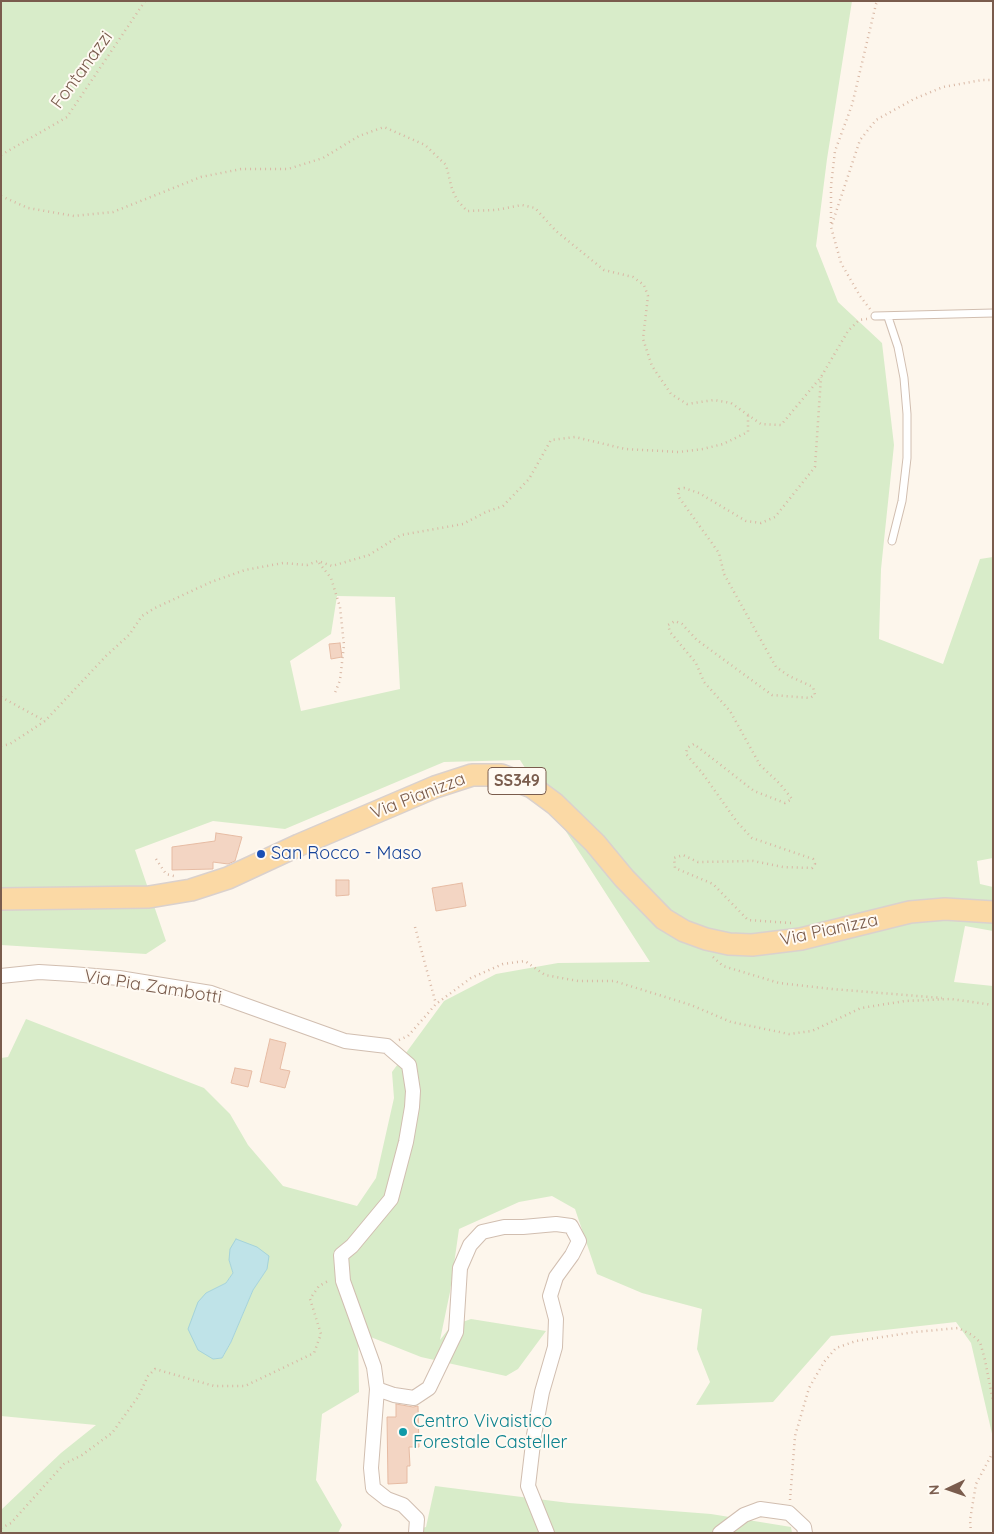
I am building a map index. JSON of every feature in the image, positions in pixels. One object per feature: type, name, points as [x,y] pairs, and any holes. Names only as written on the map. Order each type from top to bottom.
[{"type":"main road","name":"Via Pianizza","points":[[1,899],[149,897],[191,890],[228,878],[435,786],[472,775],[500,775],[532,788],[555,804],[595,843],[624,878],[664,919],[684,931],[706,940],[752,945],[801,939],[910,912],[945,909],[993,912]]},
{"type":"street","name":"Via Pia Zambotti","points":[[1,976],[39,972],[72,974],[119,978],[211,993],[345,1041],[387,1046]]},
{"type":"street","points":[[387,1046],[409,1065],[413,1091],[406,1142],[391,1199],[352,1246],[341,1255],[343,1281],[374,1367],[377,1390],[370,1468],[373,1488],[387,1498],[403,1505],[418,1519],[416,1533]]},
{"type":"street","points":[[377,1390],[414,1398],[429,1388],[456,1332],[460,1268],[470,1245],[482,1232],[504,1227],[523,1228],[556,1224],[571,1226],[579,1241],[572,1255],[556,1277],[550,1296],[556,1319],[555,1347],[542,1392],[534,1435],[528,1486],[547,1533]]},
{"type":"street","points":[[720,1533],[744,1515],[760,1509],[789,1513],[804,1527],[805,1533]]},
{"type":"lane","points":[[875,316],[993,313]]},
{"type":"lane","points":[[888,317],[903,370],[907,414],[907,458],[902,501],[892,541]]},
{"type":"path","name":"Fontanazzi","points":[[1,155],[67,117],[145,1]]},
{"type":"path","points":[[1,196],[28,208],[74,216],[113,212],[201,177],[241,169],[288,169],[323,158],[359,136],[384,127],[425,145],[446,165],[457,200],[467,211],[496,210],[522,205],[535,208],[556,231],[604,270],[633,277],[644,285],[648,296],[643,339],[652,366],[671,394],[688,404],[714,400],[731,403],[761,424],[781,425],[821,377],[848,331],[859,320],[875,316],[860,296],[841,263],[831,227],[830,186],[835,151],[852,105],[878,1]]},
{"type":"path","points":[[831,227],[860,140],[876,120],[914,99],[943,87],[982,80],[993,80]]},
{"type":"path","points":[[795,923],[748,920],[713,884],[675,868],[674,858],[683,855],[698,862],[753,860],[783,867],[812,868],[814,864],[813,859],[752,838],[737,822],[703,774],[686,754],[687,748],[694,744],[754,792],[785,803],[792,799],[780,784],[760,765],[730,711],[704,682],[696,663],[670,632],[668,625],[675,621],[682,624],[697,640],[772,695],[810,698],[815,695],[813,688],[776,667],[724,574],[719,553],[678,496],[679,489],[684,488],[699,493],[746,521],[761,523],[775,517],[815,467],[821,377]]},
{"type":"path","points":[[1,746],[10,744],[45,721],[106,656],[129,635],[142,616],[211,582],[245,570],[283,562],[307,565],[318,561],[332,566],[369,555],[401,535],[463,524],[486,512],[503,506],[529,479],[551,440],[575,437],[625,449],[679,452],[703,449],[723,444],[748,432],[748,415]]},
{"type":"path","points":[[318,561],[331,578],[340,607],[344,646],[340,680],[335,693]]},
{"type":"path","points":[[1,697],[45,721]]},
{"type":"path","points":[[415,926],[436,1004]]},
{"type":"path","points":[[710,954],[723,966],[779,983],[950,998],[993,1005]]},
{"type":"path","points":[[387,1046],[408,1036],[436,1004],[471,978],[502,964],[525,961],[545,975],[578,981],[614,982],[691,1005],[732,1022],[789,1034],[812,1031],[861,1008],[905,1001],[950,998]]},
{"type":"path","points":[[1,1528],[11,1523],[64,1464],[82,1455],[112,1433],[138,1397],[148,1376],[155,1369],[214,1386],[245,1386],[314,1353],[321,1334],[310,1299],[319,1286],[332,1279],[343,1281]]},
{"type":"path","points":[[789,1513],[795,1436],[809,1388],[824,1362],[836,1348],[856,1341],[958,1328],[972,1335],[980,1342],[986,1360],[993,1402]]},
{"type":"path","points":[[971,1533],[970,1520],[976,1484],[993,1452]]},
{"type":"green space","points":[[1,1],[852,1],[827,159],[816,246],[838,302],[882,343],[894,445],[881,569],[879,639],[943,664],[980,559],[993,557],[993,858],[977,861],[980,884],[993,887],[993,931],[965,926],[954,982],[993,986],[993,1438],[971,1343],[956,1322],[831,1336],[773,1402],[696,1405],[710,1382],[697,1349],[702,1309],[642,1293],[597,1274],[575,1209],[552,1196],[519,1202],[459,1229],[450,1292],[440,1340],[451,1326],[471,1319],[546,1331],[518,1369],[506,1376],[421,1357],[358,1332],[359,1392],[322,1414],[316,1480],[342,1525],[338,1533],[1,1533],[1,1510],[61,1453],[96,1425],[1,1416],[1,1058],[8,1057],[26,1019],[204,1088],[230,1114],[248,1145],[283,1186],[357,1206],[376,1178],[394,1098],[392,1072],[444,1001],[496,974],[558,963],[650,962],[520,760],[444,762],[285,829],[213,821],[135,850],[166,941],[146,954],[1,945]],"holes":[[[337,596],[395,597],[400,689],[301,711],[290,661],[331,634]],[[229,1260],[267,1269],[253,1290],[231,1342],[222,1358],[213,1359],[206,1293],[226,1283],[233,1273]]]},
{"type":"green space","points":[[435,1486],[569,1503],[711,1514],[791,1527],[792,1533],[406,1533],[426,1527]]},
{"type":"water","points":[[236,1239],[257,1247],[269,1256],[267,1269],[253,1290],[231,1342],[222,1358],[213,1359],[198,1350],[188,1329],[198,1302],[206,1293],[226,1283],[233,1273],[229,1260],[230,1249]]},
{"type":"building","points":[[340,643],[342,657],[331,659],[329,644]]},
{"type":"building","points":[[216,833],[242,837],[235,861],[228,864],[213,862],[213,869],[172,870],[172,847],[215,841]]},
{"type":"building","points":[[336,880],[349,880],[349,895],[336,896]]},
{"type":"building","points":[[462,883],[466,906],[436,911],[432,888]]},
{"type":"building","points":[[270,1039],[286,1043],[280,1069],[290,1071],[285,1088],[260,1082]]},
{"type":"building","points":[[235,1068],[252,1071],[248,1087],[231,1083]]},
{"type":"building","name":"Centro Vivaistico Forestale Casteller","points":[[396,1404],[418,1406],[419,1447],[409,1447],[410,1466],[407,1466],[407,1483],[388,1484],[387,1417],[396,1417]]},
{"type":"place","name":"San Rocco - Maso","points":[[261,854]]},
{"type":"place","name":"Centro Vivaistico Forestale Casteller","points":[[403,1432]]}]
